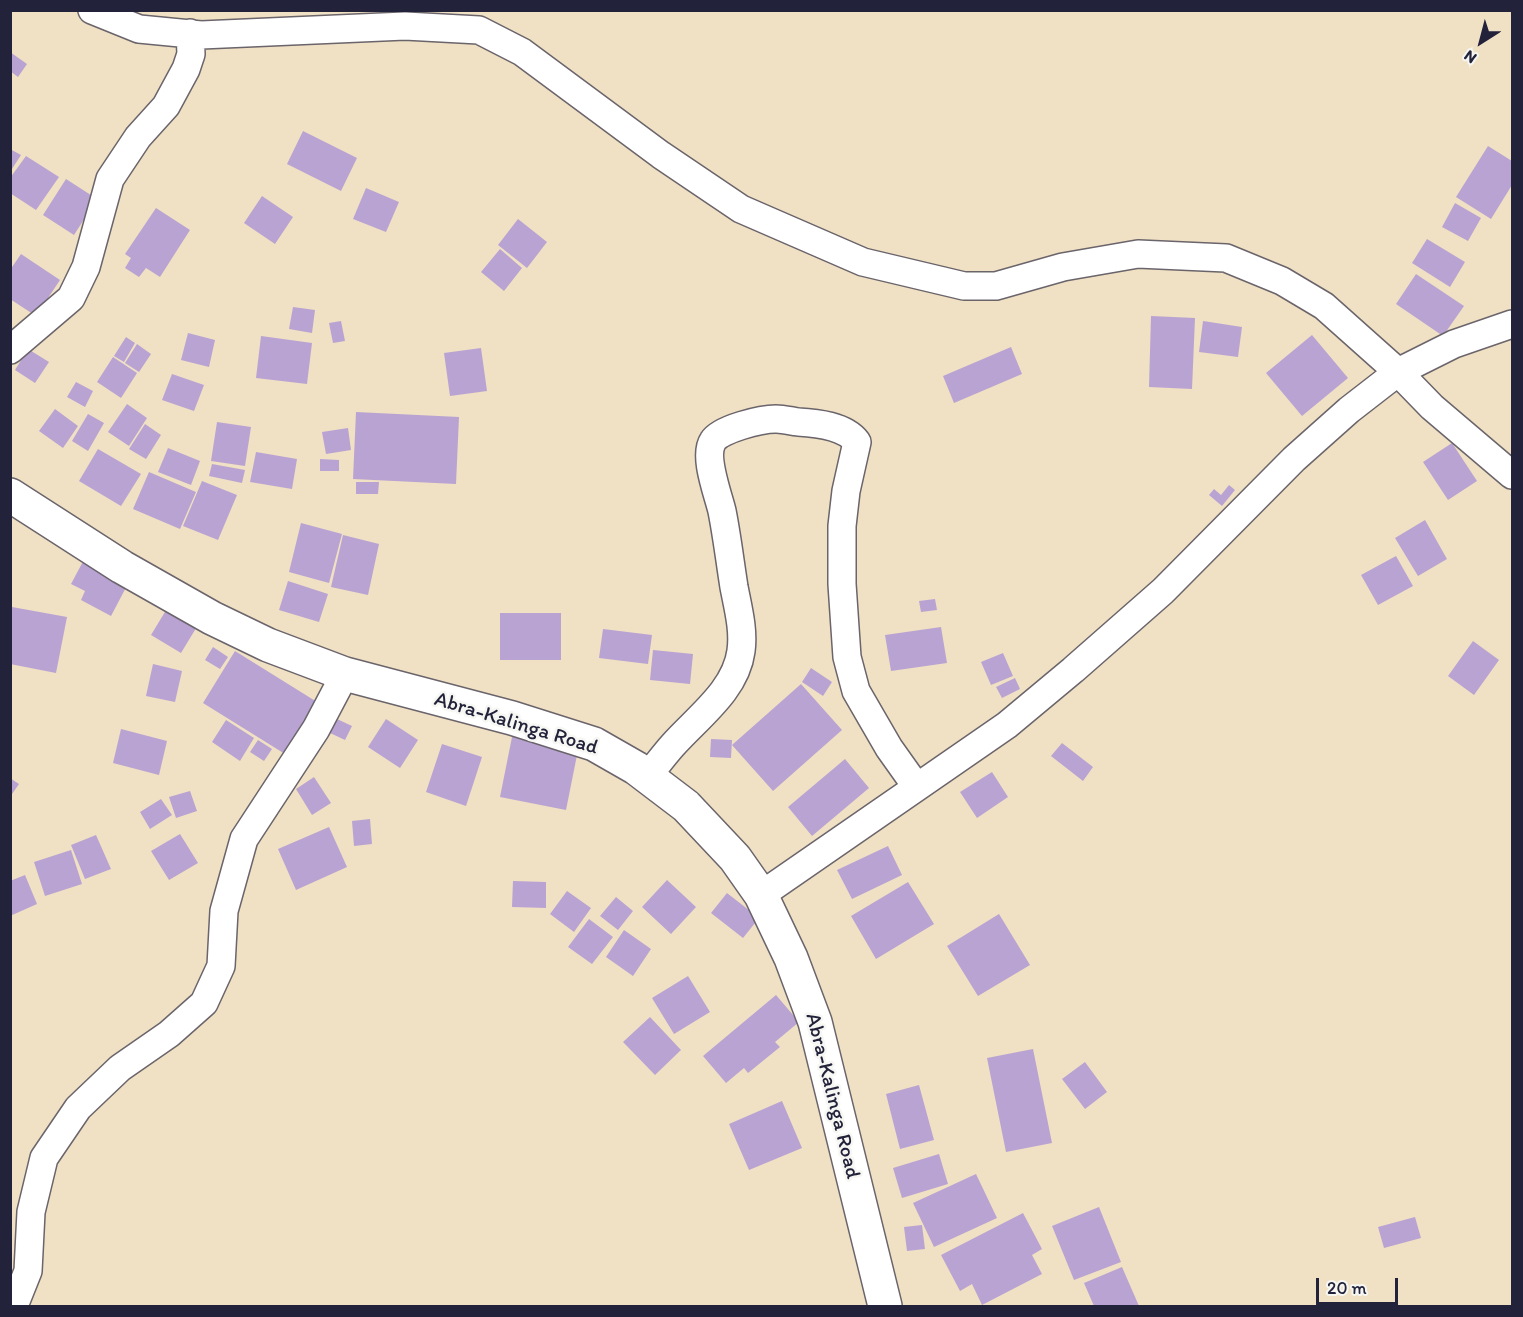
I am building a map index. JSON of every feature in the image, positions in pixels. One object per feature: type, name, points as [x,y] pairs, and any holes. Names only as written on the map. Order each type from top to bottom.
[{"type":"main road","name":"Abra-Kalinga Road","points":[[10,495],[122,567],[212,618],[268,645],[345,674],[512,718],[594,744],[636,768],[686,806],[735,858],[761,895],[791,958],[815,1022],[885,1306]]},
{"type":"street","points":[[92,10],[139,29],[201,35],[347,19],[405,26],[479,30],[522,51],[661,155],[741,209],[863,262],[964,286],[996,286],[1063,267],[1138,254],[1226,258],[1282,281],[1324,306],[1398,372],[1432,406],[1512,475]]},
{"type":"street","points":[[10,350],[71,298],[86,267],[110,179],[138,137],[166,106],[186,69],[191,54],[190,33]]},
{"type":"street","points":[[761,895],[1007,724],[1073,670],[1163,591],[1294,459],[1349,410],[1398,372],[1454,344],[1512,324]]},
{"type":"street","points":[[647,777],[722,692],[736,668],[741,651],[741,628],[722,512],[710,464],[711,442],[718,435],[732,429],[774,419],[817,423],[842,431],[857,442],[846,491],[842,526],[842,584],[847,657],[856,691],[889,748],[916,786]]},
{"type":"street","points":[[14,1306],[28,1271],[31,1212],[44,1158],[78,1108],[120,1068],[169,1034],[204,1003],[220,966],[224,911],[244,839],[316,729],[345,674]]},
{"type":"building","points":[[10,52],[27,64],[18,77],[10,71]]},
{"type":"building","points":[[303,131],[357,158],[341,191],[287,164]]},
{"type":"building","points":[[1488,146],[1512,161],[1512,185],[1491,219],[1456,197]]},
{"type":"building","points":[[10,149],[21,155],[10,172]]},
{"type":"building","points":[[26,156],[59,177],[36,210],[10,193],[10,178]]},
{"type":"building","points":[[66,179],[97,199],[74,235],[43,215]]},
{"type":"building","points":[[366,188],[399,202],[386,232],[353,219]]},
{"type":"building","points":[[262,196],[293,217],[275,244],[244,223]]},
{"type":"building","points":[[1455,203],[1481,218],[1468,241],[1442,227]]},
{"type":"building","points":[[156,208],[190,230],[160,277],[146,268],[139,277],[125,268],[131,258],[125,254]]},
{"type":"building","points":[[518,219],[547,242],[527,268],[498,245]]},
{"type":"building","points":[[1427,239],[1465,262],[1450,287],[1412,263]]},
{"type":"building","points":[[500,249],[522,268],[504,291],[481,272]]},
{"type":"building","points":[[21,254],[60,280],[36,316],[10,299],[10,270]]},
{"type":"building","points":[[1416,274],[1464,306],[1443,336],[1396,304]]},
{"type":"building","points":[[293,307],[315,310],[312,333],[289,329]]},
{"type":"building","points":[[1151,316],[1195,318],[1192,389],[1149,387]]},
{"type":"building","points":[[341,321],[345,341],[333,343],[329,323]]},
{"type":"building","points":[[1203,321],[1242,327],[1238,357],[1199,352]]},
{"type":"building","points":[[188,333],[215,340],[209,367],[181,360]]},
{"type":"building","points":[[1312,335],[1348,378],[1302,416],[1266,373]]},
{"type":"building","points":[[261,336],[312,343],[307,384],[256,378]]},
{"type":"building","points":[[126,337],[135,343],[124,362],[114,356]]},
{"type":"building","points":[[137,344],[151,354],[139,372],[125,363]]},
{"type":"building","points":[[1011,347],[1022,374],[954,403],[943,376]]},
{"type":"building","points":[[481,348],[487,391],[450,396],[444,353]]},
{"type":"building","points":[[28,349],[49,362],[35,383],[15,370]]},
{"type":"building","points":[[113,357],[137,373],[121,398],[97,382]]},
{"type":"building","points":[[172,374],[204,385],[194,411],[162,400]]},
{"type":"building","points":[[76,382],[93,391],[85,407],[67,397]]},
{"type":"building","points":[[127,404],[147,418],[129,446],[108,432]]},
{"type":"building","points":[[55,409],[78,426],[63,448],[39,431]]},
{"type":"building","points":[[356,412],[459,417],[456,484],[353,479]]},
{"type":"building","points":[[88,414],[104,423],[88,451],[72,441]]},
{"type":"building","points":[[217,422],[251,427],[245,466],[211,461]]},
{"type":"building","points":[[145,424],[161,435],[146,459],[129,449]]},
{"type":"building","points":[[348,428],[351,450],[326,454],[322,432]]},
{"type":"building","points":[[1452,443],[1477,481],[1448,500],[1423,462]]},
{"type":"building","points":[[168,448],[200,461],[191,485],[158,472]]},
{"type":"building","points":[[98,449],[141,474],[121,506],[79,481]]},
{"type":"building","points":[[256,452],[297,459],[292,489],[250,482]]},
{"type":"building","points":[[320,459],[339,460],[339,471],[320,471]]},
{"type":"building","points":[[212,464],[245,470],[242,483],[209,476]]},
{"type":"building","points":[[149,472],[196,492],[180,529],[133,509]]},
{"type":"building","points":[[202,481],[237,495],[218,540],[183,526]]},
{"type":"building","points":[[356,482],[379,482],[378,494],[356,494]]},
{"type":"building","points":[[1229,485],[1235,490],[1222,506],[1209,495],[1214,489],[1221,495]]},
{"type":"building","points":[[1425,520],[1447,559],[1418,576],[1395,538]]},
{"type":"building","points":[[301,523],[342,534],[329,583],[289,572]]},
{"type":"building","points":[[343,535],[379,544],[368,595],[331,587]]},
{"type":"building","points":[[87,554],[131,578],[111,616],[81,600],[85,591],[71,584]]},
{"type":"building","points":[[1396,556],[1413,586],[1378,605],[1361,575]]},
{"type":"building","points":[[288,581],[328,594],[319,622],[279,610]]},
{"type":"building","points":[[174,597],[204,615],[181,653],[151,635]]},
{"type":"building","points":[[935,599],[937,610],[921,612],[919,601]]},
{"type":"building","points":[[12,607],[67,617],[56,673],[10,664]]},
{"type":"building","points":[[500,613],[561,613],[561,660],[500,660]]},
{"type":"building","points":[[941,627],[947,663],[891,671],[885,635]]},
{"type":"building","points":[[603,629],[652,635],[648,664],[599,658]]},
{"type":"building","points":[[1473,641],[1499,660],[1474,695],[1448,676]]},
{"type":"building","points":[[213,647],[228,657],[220,669],[205,660]]},
{"type":"building","points":[[653,650],[693,654],[690,684],[650,680]]},
{"type":"building","points":[[235,651],[317,702],[285,754],[203,703]]},
{"type":"building","points":[[1003,653],[1013,676],[991,685],[981,662]]},
{"type":"building","points":[[153,664],[182,671],[175,702],[146,696]]},
{"type":"building","points":[[811,668],[832,682],[823,696],[802,682]]},
{"type":"building","points":[[1015,678],[1020,689],[1002,698],[996,687]]},
{"type":"building","points":[[801,684],[842,730],[773,791],[732,745]]},
{"type":"building","points":[[337,719],[352,726],[345,740],[330,733]]},
{"type":"building","points":[[386,719],[418,740],[400,768],[368,747]]},
{"type":"building","points":[[226,720],[254,738],[240,761],[212,742]]},
{"type":"building","points":[[121,729],[167,741],[159,775],[113,763]]},
{"type":"building","points":[[513,732],[579,745],[566,810],[500,797]]},
{"type":"building","points":[[711,739],[732,740],[731,758],[710,757]]},
{"type":"building","points":[[258,740],[272,749],[264,761],[250,752]]},
{"type":"building","points":[[1062,743],[1093,767],[1083,781],[1051,756]]},
{"type":"building","points":[[442,744],[482,757],[466,806],[426,792]]},
{"type":"building","points":[[845,759],[869,788],[812,836],[788,807]]},
{"type":"building","points":[[992,772],[1008,797],[977,818],[960,792]]},
{"type":"building","points":[[314,777],[331,803],[312,815],[296,789]]},
{"type":"building","points":[[10,778],[19,784],[10,797]]},
{"type":"building","points":[[190,791],[197,811],[176,818],[169,797]]},
{"type":"building","points":[[161,799],[172,815],[150,829],[140,812]]},
{"type":"building","points":[[370,819],[372,844],[354,846],[352,821]]},
{"type":"building","points":[[329,827],[347,867],[296,890],[278,849]]},
{"type":"building","points":[[180,834],[198,863],[169,880],[151,851]]},
{"type":"building","points":[[96,835],[111,869],[85,879],[71,845]]},
{"type":"building","points":[[888,846],[902,875],[852,899],[837,870]]},
{"type":"building","points":[[71,850],[82,884],[45,896],[34,862]]},
{"type":"building","points":[[25,875],[37,904],[10,916],[10,881]]},
{"type":"building","points":[[667,880],[696,907],[671,934],[642,907]]},
{"type":"building","points":[[513,881],[546,882],[546,908],[512,907]]},
{"type":"building","points":[[908,882],[934,924],[876,959],[851,916]]},
{"type":"building","points":[[567,891],[591,908],[574,932],[550,914]]},
{"type":"building","points":[[727,893],[759,918],[743,938],[711,913]]},
{"type":"building","points":[[616,897],[633,911],[618,930],[600,916]]},
{"type":"building","points":[[999,914],[1030,965],[978,996],[947,946]]},
{"type":"building","points":[[589,919],[613,937],[592,964],[568,947]]},
{"type":"building","points":[[624,930],[651,949],[633,976],[606,957]]},
{"type":"building","points":[[688,976],[710,1012],[674,1034],[652,998]]},
{"type":"building","points":[[776,995],[799,1022],[775,1042],[780,1047],[748,1073],[744,1068],[726,1083],[703,1056]]},
{"type":"building","points":[[650,1017],[681,1050],[655,1075],[623,1042]]},
{"type":"building","points":[[1033,1049],[1052,1143],[1006,1152],[987,1058]]},
{"type":"building","points":[[1085,1062],[1107,1092],[1085,1109],[1062,1079]]},
{"type":"building","points":[[919,1085],[934,1140],[900,1149],[886,1094]]},
{"type":"building","points":[[782,1101],[802,1148],[749,1170],[729,1124]]},
{"type":"building","points":[[939,1154],[948,1184],[902,1198],[893,1168]]},
{"type":"building","points":[[976,1174],[997,1218],[934,1247],[913,1203]]},
{"type":"building","points":[[1099,1207],[1121,1262],[1074,1280],[1052,1226]]},
{"type":"building","points":[[1023,1213],[1042,1249],[1032,1255],[1042,1274],[982,1305],[972,1284],[960,1291],[941,1255]]},
{"type":"building","points":[[1415,1217],[1421,1238],[1384,1248],[1378,1227]]},
{"type":"building","points":[[922,1225],[925,1249],[907,1251],[904,1227]]},
{"type":"building","points":[[1122,1267],[1139,1306],[1094,1306],[1084,1283]]}]
